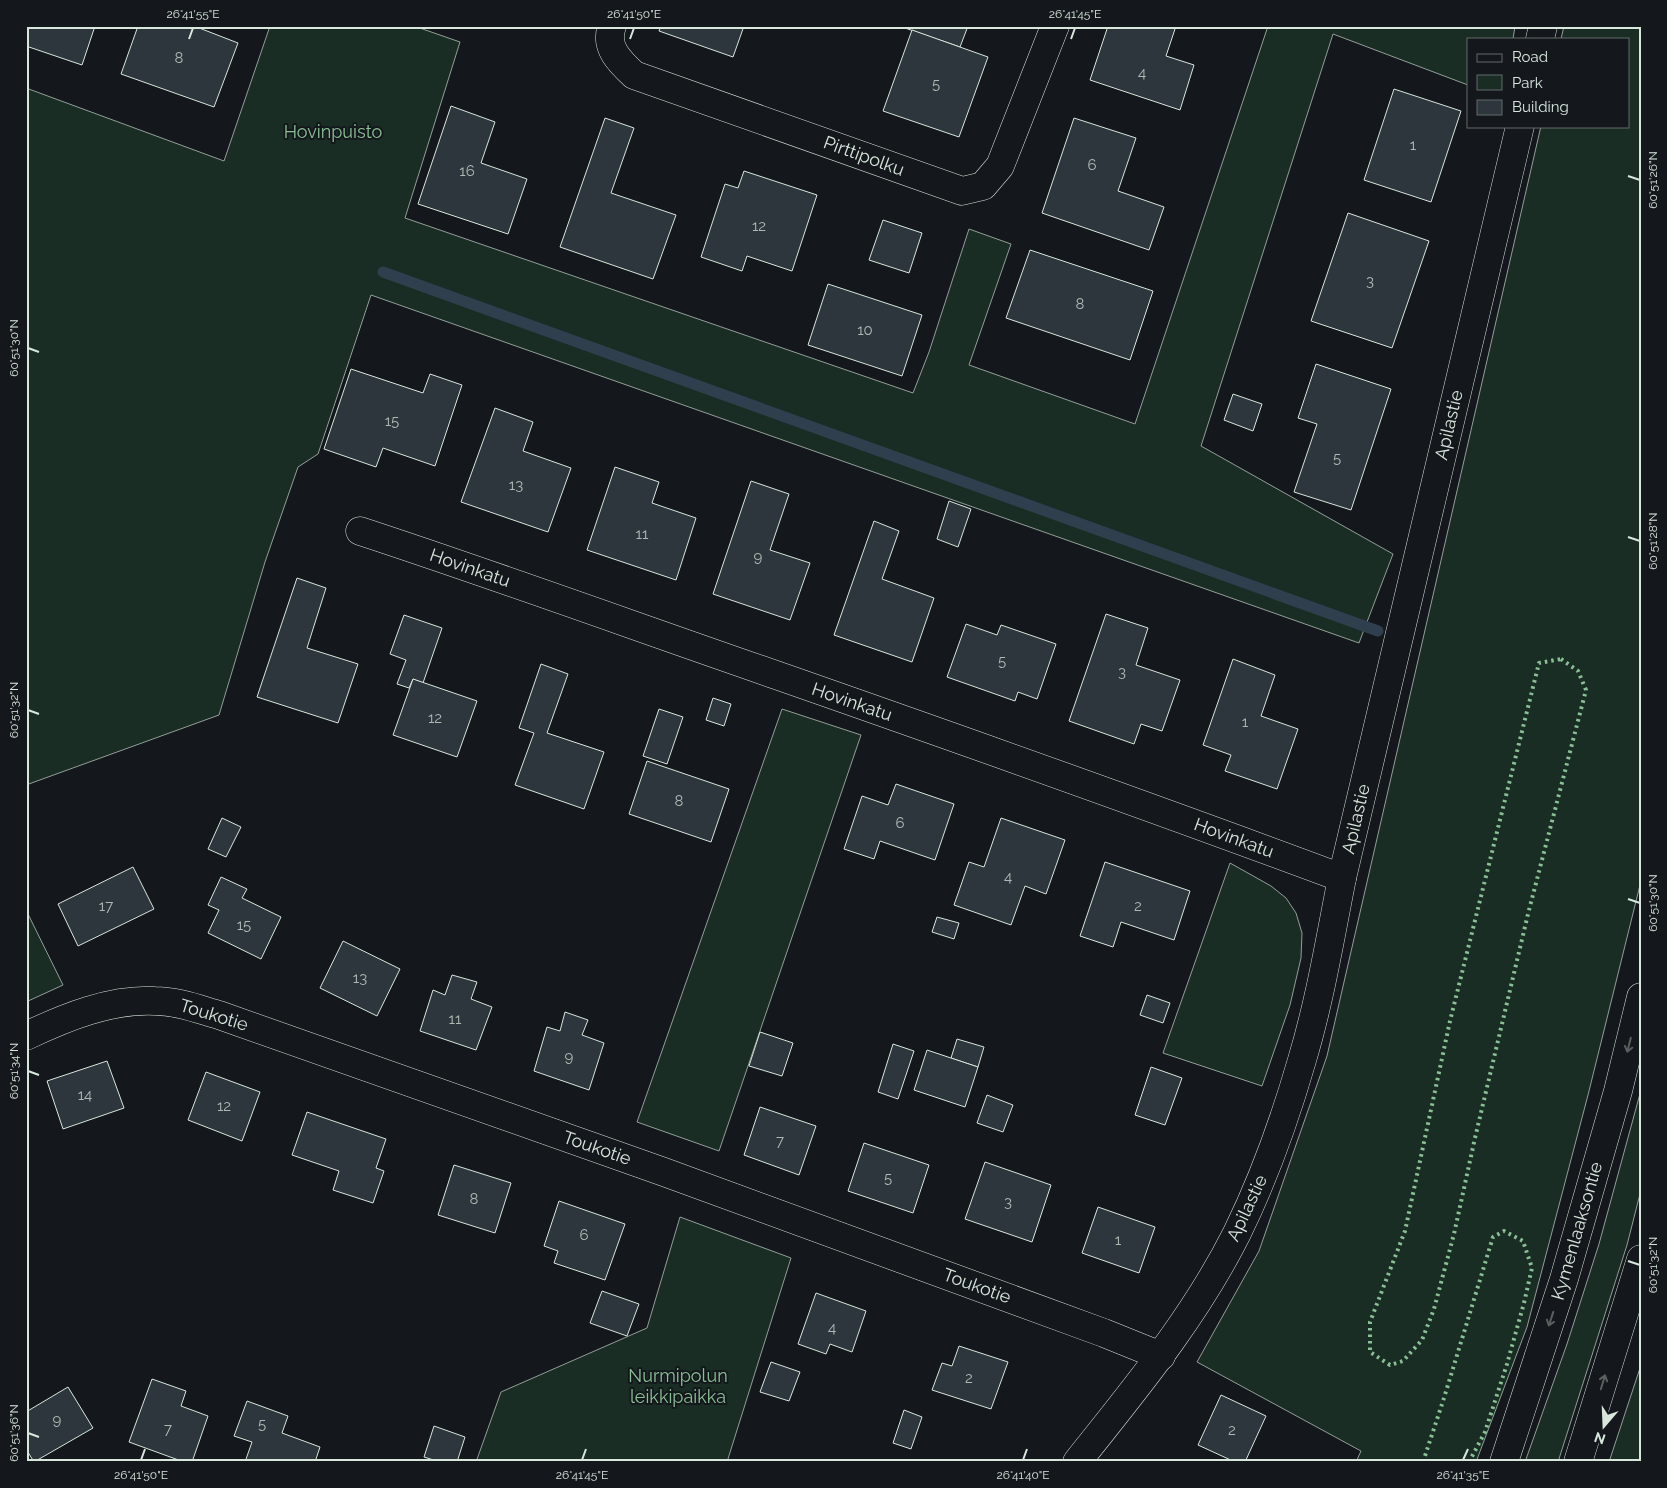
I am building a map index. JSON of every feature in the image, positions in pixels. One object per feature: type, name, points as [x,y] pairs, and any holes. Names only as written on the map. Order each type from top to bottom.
[{"type":"street","name":"Pirttipolku","points":[[612,26],[609,36],[617,58],[634,75],[962,191],[983,186],[1000,166],[1055,26]]},
{"type":"street","name":"Apilastie","points":[[1077,1462],[1161,1356],[1206,1288],[1236,1233],[1280,1131],[1303,1058],[1317,1000],[1342,878],[1520,128]]},
{"type":"street","name":"Hovinkatu","points":[[360,531],[849,701],[1263,848],[1342,878]]},
{"type":"street","name":"Kymenlaaksontie","points":[[1504,1462],[1564,1278],[1618,1090],[1641,997]]},
{"type":"street","name":"Toukotie","points":[[26,1036],[51,1024],[94,1009],[129,1001],[156,1000],[181,1004],[219,1015],[673,1175],[1086,1326],[1161,1356]]},
{"type":"street","points":[[1578,1462],[1641,1259]]},
{"type":"green space","name":"Hovinpuisto","points":[[270,26],[414,26],[460,42],[405,218],[913,393],[929,352],[969,229],[1011,244],[969,365],[1135,424],[1268,26],[1515,26],[1513,38],[1467,38],[1467,85],[1333,34],[1201,446],[1393,554],[1359,643],[371,295],[318,454],[298,467],[265,562],[219,715],[26,785],[26,88],[224,161]]},
{"type":"green space","points":[[1564,26],[1641,26],[1641,881],[1588,1095],[1527,1327],[1476,1462],[1356,1462],[1361,1451],[1197,1362],[1259,1251],[1327,1056],[1541,128],[1630,128],[1630,38],[1561,38]]},
{"type":"green space","points":[[782,709],[861,735],[719,1151],[637,1122]]},
{"type":"green space","points":[[1230,863],[1271,886],[1286,898],[1296,913],[1302,933],[1301,958],[1290,1005],[1262,1086],[1163,1053]]},
{"type":"green space","points":[[26,910],[63,985],[26,1002]]},
{"type":"green space","points":[[1641,1090],[1641,1190],[1627,1245],[1558,1462],[1525,1462],[1567,1344],[1599,1244]]},
{"type":"green space","name":"Nurmipolun leikkipaikka","points":[[680,1217],[791,1258],[727,1462],[476,1462],[501,1392],[647,1328]]},
{"type":"green space","points":[[1641,1365],[1641,1462],[1609,1462]]},
{"type":"building","points":[[26,26],[95,26],[82,65],[26,46]]},
{"type":"building","points":[[138,26],[194,26],[238,43],[214,107],[121,74]]},
{"type":"building","points":[[661,26],[744,26],[733,57],[659,31]]},
{"type":"building","points":[[905,26],[968,26],[960,47],[905,28]]},
{"type":"building","points":[[1108,26],[1176,26],[1166,56],[1194,65],[1180,110],[1090,80]]},
{"type":"building","points":[[912,30],[988,57],[959,137],[883,111]]},
{"type":"building","points":[[1394,89],[1461,111],[1431,202],[1364,180]]},
{"type":"building","points":[[451,106],[495,122],[481,163],[527,179],[508,234],[418,204]]},
{"type":"building","points":[[605,118],[634,128],[611,193],[676,215],[653,279],[560,247]]},
{"type":"building","points":[[1074,118],[1136,138],[1118,191],[1164,207],[1149,250],[1042,213]]},
{"type":"building","points":[[744,171],[817,195],[792,271],[747,256],[742,271],[701,257],[725,184],[738,188]]},
{"type":"building","points":[[1348,213],[1429,241],[1392,348],[1311,321]]},
{"type":"building","points":[[883,220],[922,233],[909,273],[869,260]]},
{"type":"building","points":[[1030,250],[1153,291],[1130,360],[1006,318]]},
{"type":"building","points":[[828,284],[922,315],[902,376],[808,345]]},
{"type":"building","points":[[1316,364],[1391,389],[1351,510],[1294,492],[1317,424],[1298,418]]},
{"type":"building","points":[[351,369],[423,393],[430,374],[462,385],[435,466],[383,448],[376,467],[324,449]]},
{"type":"building","points":[[1233,394],[1262,404],[1253,431],[1224,420]]},
{"type":"building","points":[[495,408],[533,422],[523,451],[571,468],[548,532],[461,502]]},
{"type":"building","points":[[615,467],[659,482],[652,503],[696,518],[676,580],[587,550]]},
{"type":"building","points":[[751,481],[789,494],[770,550],[810,563],[790,620],[713,594]]},
{"type":"building","points":[[949,501],[971,509],[958,547],[937,539]]},
{"type":"building","points":[[874,521],[899,531],[882,579],[934,598],[912,662],[834,635]]},
{"type":"building","points":[[297,578],[326,588],[307,648],[358,664],[338,723],[257,697]]},
{"type":"building","points":[[1106,614],[1148,628],[1136,665],[1180,680],[1162,731],[1141,724],[1134,744],[1069,721]]},
{"type":"building","points":[[404,615],[442,628],[423,683],[413,679],[409,688],[397,684],[406,660],[390,654]]},
{"type":"building","points":[[966,624],[997,635],[1001,625],[1056,644],[1037,699],[1018,692],[1015,701],[947,677]]},
{"type":"building","points":[[1233,659],[1275,675],[1261,716],[1298,729],[1277,789],[1225,771],[1231,755],[1203,745]]},
{"type":"building","points":[[541,664],[568,674],[547,733],[604,752],[584,809],[515,785],[534,733],[519,728]]},
{"type":"building","points":[[413,679],[477,701],[457,757],[393,735]]},
{"type":"building","points":[[713,698],[731,704],[724,726],[706,720]]},
{"type":"building","points":[[659,709],[683,717],[667,764],[643,756]]},
{"type":"building","points":[[647,761],[729,789],[711,842],[629,814]]},
{"type":"building","points":[[896,784],[954,804],[935,860],[880,841],[874,859],[844,849],[862,796],[888,805]]},
{"type":"building","points":[[222,818],[241,827],[226,857],[208,849]]},
{"type":"building","points":[[1001,818],[1065,840],[1046,894],[1025,886],[1011,925],[954,905],[969,862],[984,867]]},
{"type":"building","points":[[1105,862],[1190,891],[1174,940],[1121,922],[1113,947],[1080,936]]},
{"type":"building","points":[[133,867],[154,909],[78,946],[58,904]]},
{"type":"building","points":[[221,877],[247,889],[242,898],[281,917],[261,959],[208,933],[219,910],[208,905]]},
{"type":"building","points":[[937,917],[959,923],[954,939],[932,932]]},
{"type":"building","points":[[343,941],[400,969],[377,1016],[320,988]]},
{"type":"building","points":[[452,975],[477,982],[471,999],[492,1007],[476,1050],[420,1031],[433,990],[445,995]]},
{"type":"building","points":[[1147,995],[1170,1003],[1163,1023],[1140,1015]]},
{"type":"building","points":[[565,1012],[588,1020],[582,1035],[604,1043],[589,1090],[534,1071],[547,1027],[560,1031]]},
{"type":"building","points":[[760,1032],[793,1043],[782,1076],[749,1066]]},
{"type":"building","points":[[957,1039],[984,1047],[978,1067],[951,1058]]},
{"type":"building","points":[[893,1044],[914,1051],[898,1099],[878,1092]]},
{"type":"building","points":[[927,1050],[978,1067],[965,1107],[914,1090]]},
{"type":"building","points":[[107,1061],[124,1108],[63,1129],[47,1081]]},
{"type":"building","points":[[1151,1067],[1182,1078],[1165,1125],[1135,1115]]},
{"type":"building","points":[[206,1072],[260,1092],[242,1141],[188,1120]]},
{"type":"building","points":[[987,1095],[1013,1105],[1003,1132],[977,1123]]},
{"type":"building","points":[[760,1107],[816,1126],[799,1175],[744,1155]]},
{"type":"building","points":[[307,1112],[386,1139],[376,1168],[384,1171],[373,1203],[333,1190],[339,1171],[292,1155]]},
{"type":"building","points":[[864,1143],[929,1165],[913,1213],[848,1191]]},
{"type":"building","points":[[985,1162],[1051,1185],[1032,1242],[965,1219]]},
{"type":"building","points":[[454,1165],[511,1183],[495,1233],[438,1215]]},
{"type":"building","points":[[559,1201],[625,1224],[605,1280],[554,1263],[558,1251],[544,1246]]},
{"type":"building","points":[[1098,1207],[1155,1227],[1139,1273],[1082,1253]]},
{"type":"building","points":[[602,1291],[639,1304],[627,1336],[590,1323]]},
{"type":"building","points":[[816,1293],[866,1311],[852,1352],[830,1344],[826,1354],[798,1344]]},
{"type":"building","points":[[959,1346],[1008,1362],[991,1409],[932,1390],[942,1363],[952,1366]]},
{"type":"building","points":[[771,1362],[800,1372],[789,1401],[760,1392]]},
{"type":"building","points":[[152,1379],[186,1391],[181,1406],[208,1416],[192,1462],[184,1462],[129,1442]]},
{"type":"building","points":[[68,1387],[93,1428],[34,1462],[26,1449],[26,1412]]},
{"type":"building","points":[[1221,1395],[1266,1416],[1245,1462],[1235,1462],[1198,1445]]},
{"type":"building","points":[[247,1401],[288,1416],[282,1433],[320,1447],[315,1462],[245,1462],[252,1442],[234,1436]]},
{"type":"building","points":[[904,1410],[922,1417],[911,1449],[893,1443]]},
{"type":"building","points":[[434,1426],[465,1437],[457,1462],[440,1462],[424,1457]]},
{"type":"waterway","points":[[383,272],[1378,631]]},
{"type":"hedge","points":[[1561,659],[1578,671],[1586,690],[1528,914],[1454,1234],[1434,1309],[1422,1340],[1403,1361],[1390,1365],[1370,1352],[1370,1322],[1405,1231],[1450,1021],[1539,663],[1561,659]]},
{"type":"hedge","points":[[1423,1462],[1493,1237],[1504,1231],[1523,1241],[1532,1268],[1507,1364],[1485,1432],[1469,1462]]}]
